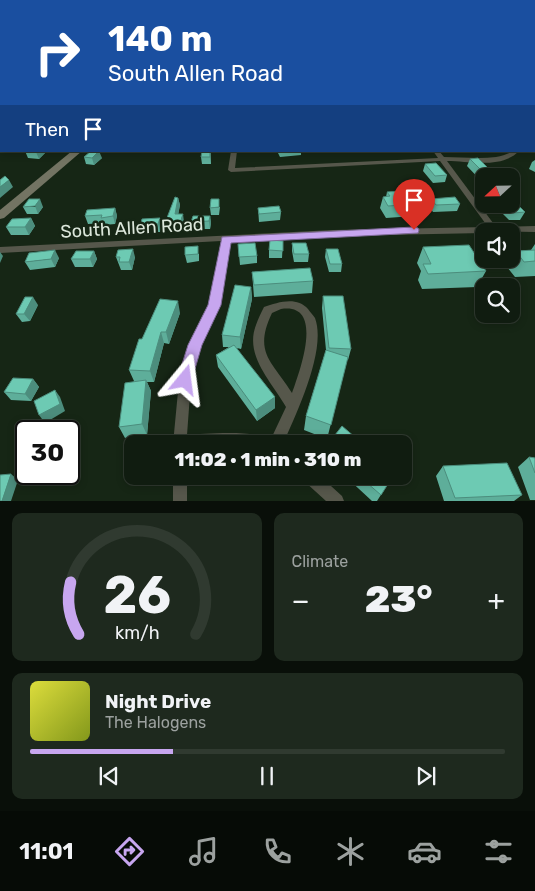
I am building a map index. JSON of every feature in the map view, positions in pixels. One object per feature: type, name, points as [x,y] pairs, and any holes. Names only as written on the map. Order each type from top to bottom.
[{"type":"main road","points":[[0,216],[77,152]]},
{"type":"street","points":[[234,152],[231,170],[441,159],[493,159],[508,157],[515,152]]},
{"type":"street","points":[[437,152],[489,223]]},
{"type":"street","name":"South Allen Road","points":[[520,229],[535,229]]},
{"type":"street","name":"South Allen Road","points":[[0,250],[351,233],[475,230]]},
{"type":"street","points":[[181,435],[185,380],[195,345],[214,305],[226,240]]},
{"type":"street","points":[[280,435],[306,373],[310,356],[311,329],[306,311],[297,306],[286,304],[268,310],[262,323],[258,350],[261,360],[292,405]]},
{"type":"street","points":[[180,485],[180,501]]},
{"type":"street","points":[[319,485],[337,501]]},
{"type":"building","points":[[90,152],[98,152],[92,158],[84,157]]},
{"type":"building","points":[[202,152],[210,152],[210,157],[201,157]]},
{"type":"building","points":[[478,158],[488,168],[479,168],[470,159]]},
{"type":"building","points":[[436,163],[447,175],[435,176],[425,164]]},
{"type":"building","points":[[5,176],[9,180],[0,187],[0,180]]},
{"type":"building","points":[[401,191],[405,196],[411,196],[417,204],[388,206],[383,197],[390,196],[387,192]]},
{"type":"building","points":[[175,197],[178,198],[175,214],[183,214],[180,223],[165,223]]},
{"type":"building","points":[[455,197],[460,204],[436,205],[431,199]]},
{"type":"building","points":[[29,199],[40,199],[35,206],[23,207]]},
{"type":"building","points":[[211,199],[219,199],[219,207],[210,208]]},
{"type":"building","points":[[279,206],[281,212],[259,214],[258,208]]},
{"type":"building","points":[[115,208],[113,216],[101,218],[102,215],[85,216],[87,210]]},
{"type":"building","points":[[193,216],[210,216],[209,221],[191,222]]},
{"type":"building","points":[[31,218],[25,227],[6,227],[12,219]]},
{"type":"building","points":[[160,218],[158,224],[141,224],[142,219]]},
{"type":"building","points":[[270,240],[283,241],[283,251],[269,250]]},
{"type":"building","points":[[255,243],[257,256],[239,257],[238,244]]},
{"type":"building","points":[[292,243],[306,243],[309,254],[294,254]]},
{"type":"building","points":[[469,245],[475,254],[475,268],[484,268],[486,271],[428,274],[423,264],[431,264],[423,247]]},
{"type":"building","points":[[198,246],[198,254],[185,255],[185,247]]},
{"type":"building","points":[[133,249],[129,262],[119,262],[120,257],[116,257],[118,250]]},
{"type":"building","points":[[326,249],[338,249],[342,264],[330,264]]},
{"type":"building","points":[[55,250],[51,259],[25,262],[29,253]]},
{"type":"building","points":[[535,250],[535,261],[524,262],[520,256],[520,251]]},
{"type":"building","points":[[76,251],[94,251],[90,259],[71,259]]},
{"type":"building","points":[[310,268],[313,281],[254,285],[252,272]]},
{"type":"building","points":[[235,285],[251,287],[240,337],[222,335]]},
{"type":"building","points":[[323,296],[343,296],[351,349],[329,348]]},
{"type":"building","points":[[25,297],[33,297],[24,314],[16,314]]},
{"type":"building","points":[[160,299],[178,301],[166,332],[161,332],[150,371],[129,370],[139,339],[142,339]]},
{"type":"building","points":[[234,345],[275,397],[256,410],[216,355]]},
{"type":"building","points":[[326,350],[348,357],[331,425],[306,416]]},
{"type":"building","points":[[13,378],[33,379],[25,394],[4,392]]},
{"type":"building","points":[[146,380],[142,424],[119,427],[125,383]]},
{"type":"building","points":[[55,390],[60,404],[39,415],[34,401]]},
{"type":"building","points":[[342,426],[352,435],[335,435]]},
{"type":"building","points":[[529,457],[535,458],[535,473]]},
{"type":"building","points":[[507,463],[522,495],[455,498],[443,466]]},
{"type":"building","points":[[11,474],[2,501],[0,501],[0,475]]},
{"type":"building","points":[[369,485],[387,485],[381,495]]},
{"type":"route","points":[[185,380],[195,345],[214,305],[226,240],[414,230]]}]
